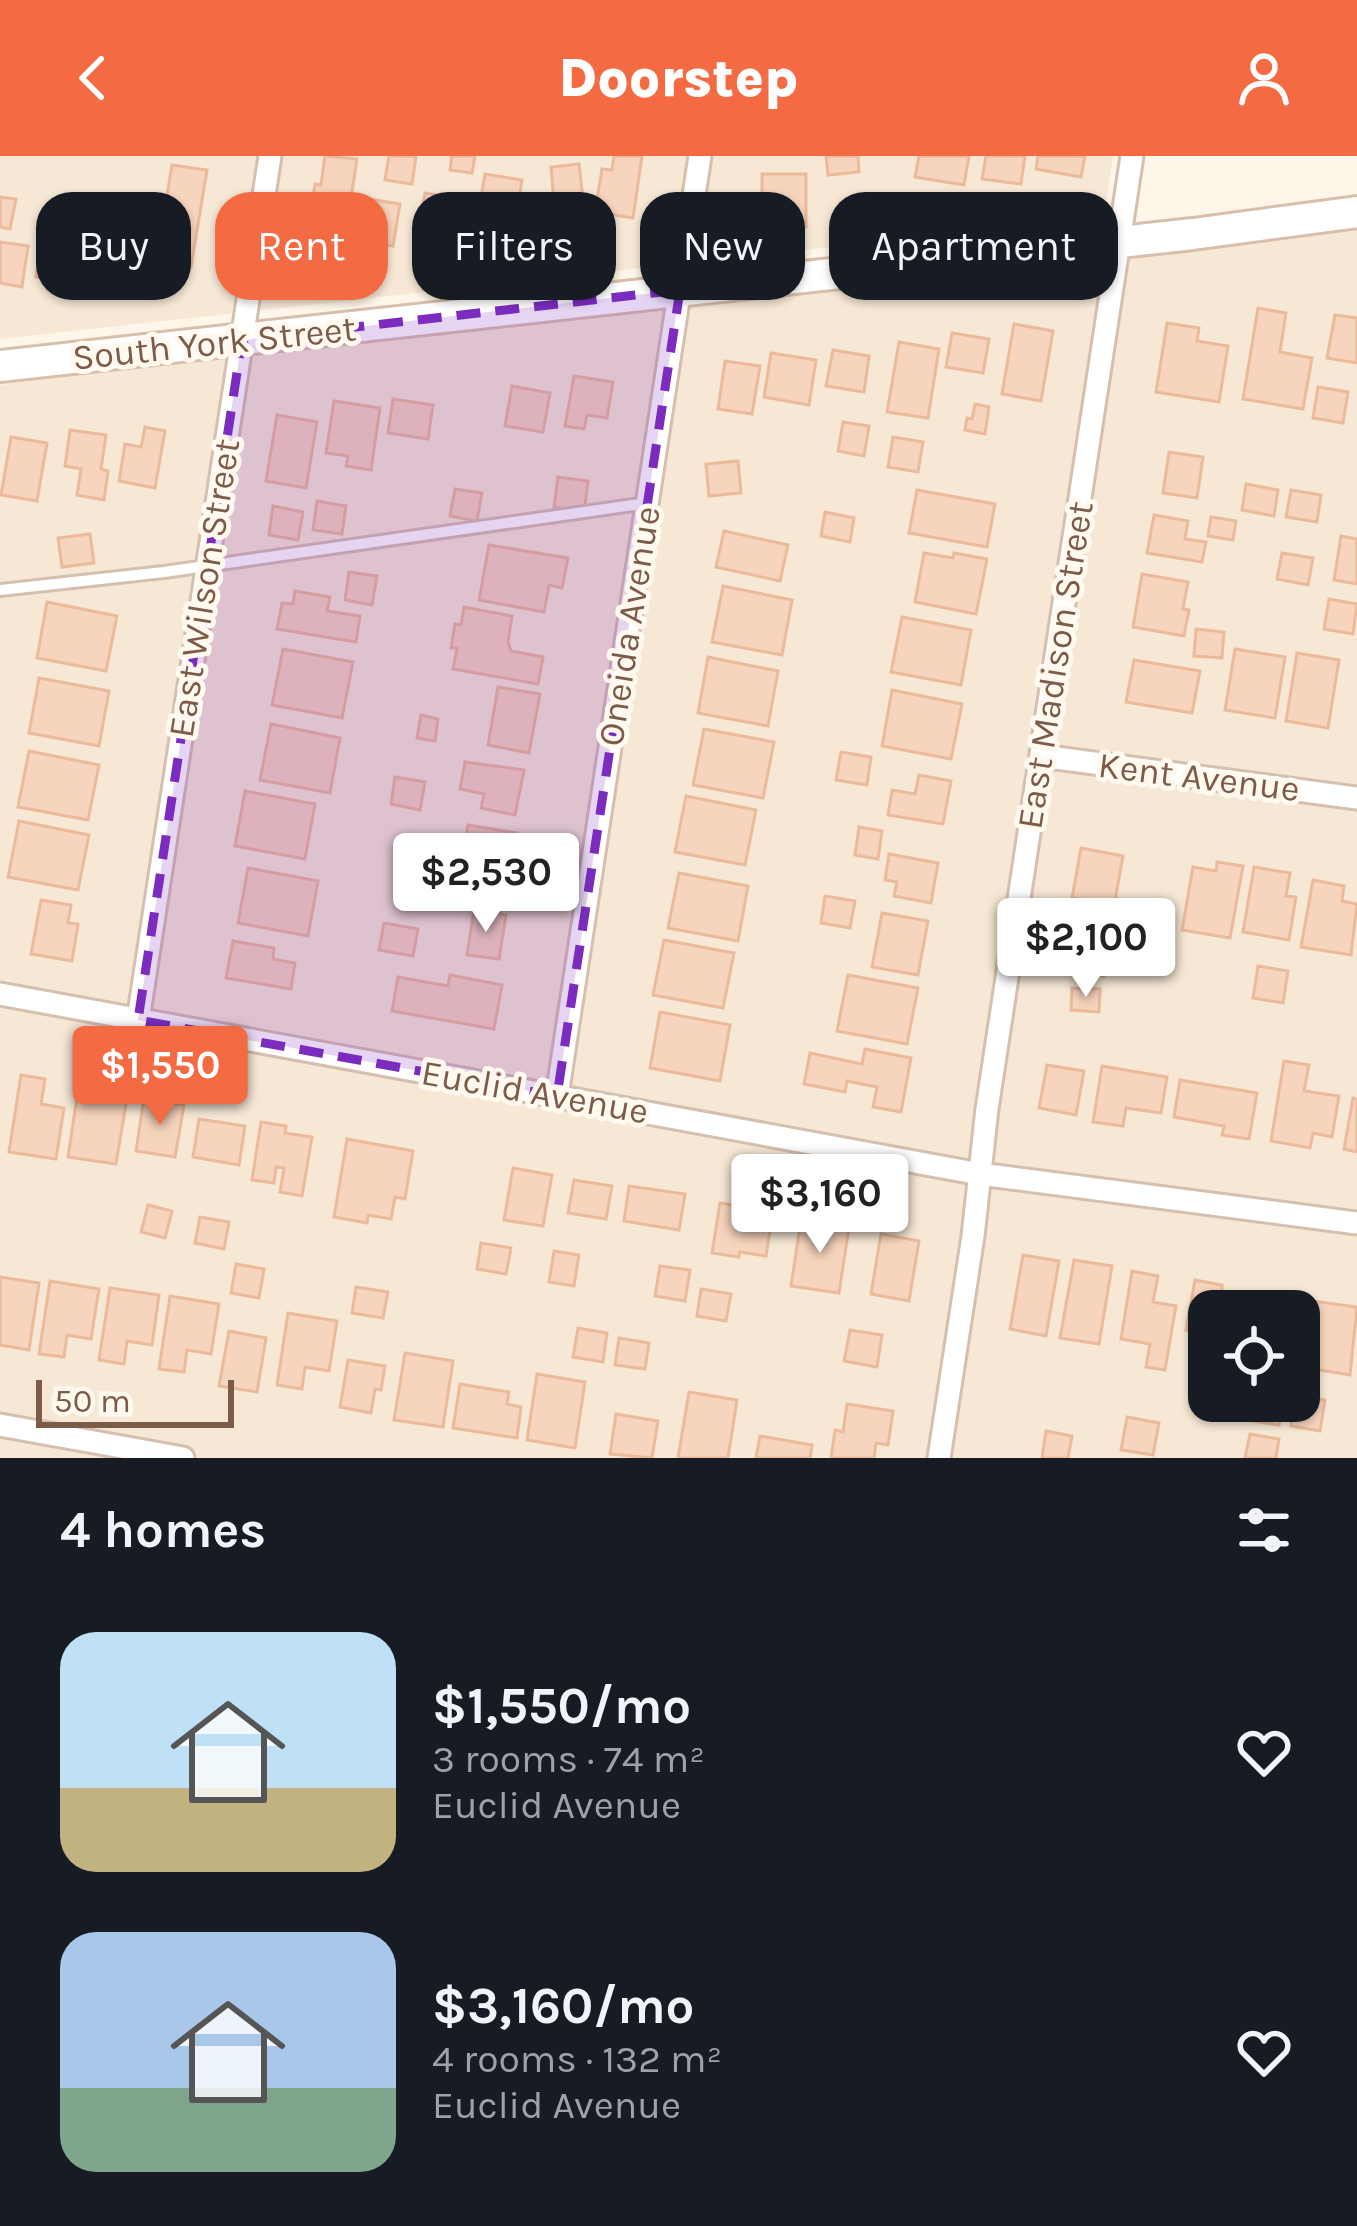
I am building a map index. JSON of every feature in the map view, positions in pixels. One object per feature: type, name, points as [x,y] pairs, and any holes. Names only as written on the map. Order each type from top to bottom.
[{"type":"main road","name":"South York Street","points":[[805,276],[1357,212]]},
{"type":"main road","name":"South York Street","points":[[0,366],[640,295]]},
{"type":"street","name":"East Wilson Street","points":[[138,1020],[270,156]]},
{"type":"street","name":"Oneida Avenue","points":[[695,192],[700,156]]},
{"type":"street","name":"East Madison Street","points":[[939,1458],[987,1109],[1132,156]]},
{"type":"street","name":"Oneida Avenue","points":[[557,1096],[678,300]]},
{"type":"street","name":"Kent Avenue","points":[[1040,756],[1357,797]]},
{"type":"street","name":"Euclid Avenue","points":[[0,994],[980,1174],[1357,1223]]},
{"type":"street","points":[[0,1424],[183,1458]]},
{"type":"lane","points":[[0,590],[208,566],[647,503]]},
{"type":"highlighted area","points":[[680,290],[557,1096],[138,1020],[242,340]]},
{"type":"shaded area","points":[[0,156],[1113,156],[1108,192],[829,192],[829,247],[805,250],[805,192],[640,192],[640,268],[616,271],[616,192],[412,192],[412,293],[388,296],[388,192],[215,192],[215,300],[353,300],[0,339]]},
{"type":"shaded area","points":[[1357,210],[1357,1458],[0,1458],[0,385],[659,300],[805,300],[805,281],[829,278],[829,300],[1118,300],[1118,241]]},
{"type":"building","points":[[325,156],[357,159],[352,192],[314,192],[315,184],[321,185]]},
{"type":"building","points":[[389,156],[416,156],[412,184],[385,180]]},
{"type":"building","points":[[452,156],[475,156],[472,173],[450,170]]},
{"type":"building","points":[[614,156],[642,156],[633,218],[616,215],[616,192],[598,192],[602,169],[612,170]]},
{"type":"building","points":[[826,156],[858,156],[859,172],[828,175]]},
{"type":"building","points":[[919,156],[969,156],[964,185],[915,177]]},
{"type":"building","points":[[986,156],[1025,156],[1021,184],[982,179]]},
{"type":"building","points":[[1038,156],[1085,156],[1081,177],[1036,169]]},
{"type":"building","points":[[579,164],[582,192],[553,192],[551,167]]},
{"type":"building","points":[[172,165],[207,170],[191,267],[191,192],[168,192]]},
{"type":"building","points":[[485,174],[522,180],[520,192],[482,192]]},
{"type":"building","points":[[762,174],[806,174],[806,227],[805,192],[762,192]]},
{"type":"building","points":[[0,197],[16,199],[10,229],[0,227]]},
{"type":"building","points":[[388,202],[400,204],[393,246],[388,245]]},
{"type":"building","points":[[0,242],[28,246],[22,287],[0,283]]},
{"type":"building","points":[[1258,308],[1286,313],[1280,352],[1312,358],[1303,409],[1243,399]]},
{"type":"building","points":[[1335,315],[1357,318],[1357,363],[1327,358]]},
{"type":"building","points":[[1167,323],[1199,328],[1197,341],[1228,346],[1219,402],[1156,392]]},
{"type":"building","points":[[1014,324],[1053,331],[1041,401],[1002,394]]},
{"type":"building","points":[[952,333],[989,339],[983,373],[946,367]]},
{"type":"building","points":[[899,342],[939,349],[928,418],[887,412]]},
{"type":"building","points":[[833,350],[869,356],[864,392],[826,386]]},
{"type":"building","points":[[771,353],[816,360],[809,405],[764,397]]},
{"type":"building","points":[[725,361],[760,366],[752,414],[718,409]]},
{"type":"building","points":[[574,376],[613,382],[607,418],[587,415],[584,429],[565,426]]},
{"type":"building","points":[[512,386],[550,393],[543,432],[505,426]]},
{"type":"building","points":[[1318,387],[1348,392],[1343,423],[1313,418]]},
{"type":"building","points":[[393,399],[433,405],[428,439],[388,433]]},
{"type":"building","points":[[334,401],[380,408],[371,470],[346,466],[348,456],[326,453]]},
{"type":"building","points":[[975,404],[989,407],[985,434],[965,430]]},
{"type":"building","points":[[277,415],[317,422],[306,488],[266,481]]},
{"type":"building","points":[[843,422],[869,426],[864,456],[838,451]]},
{"type":"building","points":[[145,427],[165,431],[155,488],[119,481],[125,444],[141,447]]},
{"type":"building","points":[[70,430],[106,435],[101,469],[108,471],[104,500],[77,495],[81,469],[65,466]]},
{"type":"building","points":[[11,437],[47,443],[37,501],[1,495]]},
{"type":"building","points":[[893,437],[923,442],[918,472],[888,467]]},
{"type":"building","points":[[1169,452],[1203,457],[1197,498],[1163,493]]},
{"type":"building","points":[[738,461],[741,493],[709,496],[706,464]]},
{"type":"building","points":[[558,477],[588,481],[584,512],[554,507]]},
{"type":"building","points":[[1246,484],[1278,490],[1274,516],[1242,510]]},
{"type":"building","points":[[455,489],[482,493],[477,521],[450,516]]},
{"type":"building","points":[[917,490],[995,504],[987,547],[909,533]]},
{"type":"building","points":[[1291,490],[1321,495],[1317,522],[1286,517]]},
{"type":"building","points":[[317,501],[346,506],[342,534],[313,530]]},
{"type":"building","points":[[273,506],[303,512],[298,540],[269,535]]},
{"type":"building","points":[[825,512],[854,518],[850,542],[821,536]]},
{"type":"building","points":[[1154,515],[1188,521],[1185,539],[1206,542],[1202,562],[1147,553]]},
{"type":"building","points":[[1211,517],[1236,521],[1233,540],[1208,536]]},
{"type":"building","points":[[724,531],[788,545],[780,581],[716,567]]},
{"type":"building","points":[[90,534],[94,563],[62,567],[58,538]]},
{"type":"building","points":[[1341,536],[1357,539],[1357,584],[1334,580]]},
{"type":"building","points":[[489,545],[568,558],[562,588],[549,585],[544,612],[479,600]]},
{"type":"building","points":[[924,553],[987,559],[976,614],[915,602]]},
{"type":"building","points":[[1282,553],[1313,558],[1308,585],[1277,579]]},
{"type":"building","points":[[349,572],[377,576],[372,605],[345,600]]},
{"type":"building","points":[[1142,574],[1188,582],[1184,636],[1133,627]]},
{"type":"building","points":[[723,586],[792,600],[782,655],[712,642]]},
{"type":"building","points":[[295,591],[330,597],[327,611],[360,616],[356,642],[277,629],[282,603],[293,604]]},
{"type":"building","points":[[1329,599],[1357,604],[1353,634],[1324,629]]},
{"type":"building","points":[[47,602],[117,616],[106,671],[37,658]]},
{"type":"building","points":[[464,607],[512,616],[511,651],[543,657],[538,684],[453,669],[455,624],[461,625]]},
{"type":"building","points":[[902,617],[971,630],[961,685],[891,672]]},
{"type":"building","points":[[1196,629],[1224,632],[1222,658],[1194,656]]},
{"type":"building","points":[[283,649],[353,662],[342,718],[272,705]]},
{"type":"building","points":[[1235,649],[1285,657],[1275,718],[1225,710]]},
{"type":"building","points":[[1297,653],[1339,660],[1328,728],[1286,721]]},
{"type":"building","points":[[708,657],[778,671],[768,726],[698,713]]},
{"type":"building","points":[[1134,660],[1200,671],[1192,713],[1126,702]]},
{"type":"building","points":[[39,678],[109,691],[99,746],[29,733]]},
{"type":"building","points":[[498,687],[540,694],[529,753],[488,745]]},
{"type":"building","points":[[892,690],[962,704],[951,759],[882,746]]},
{"type":"building","points":[[421,715],[438,719],[435,741],[417,738]]},
{"type":"building","points":[[271,724],[340,738],[330,793],[260,780]]},
{"type":"building","points":[[704,729],[774,742],[763,798],[693,785]]},
{"type":"building","points":[[29,751],[99,765],[88,820],[18,807]]},
{"type":"building","points":[[841,752],[871,757],[867,785],[836,780]]},
{"type":"building","points":[[465,762],[524,770],[515,815],[481,808],[484,794],[460,789]]},
{"type":"building","points":[[919,775],[951,781],[943,824],[888,815],[892,790],[915,794]]},
{"type":"building","points":[[395,777],[425,782],[420,810],[391,804]]},
{"type":"building","points":[[245,791],[315,804],[305,859],[235,846]]},
{"type":"building","points":[[686,796],[756,810],[745,865],[675,852]]},
{"type":"building","points":[[19,821],[89,835],[78,890],[8,877]]},
{"type":"building","points":[[468,825],[517,833],[506,899],[458,892]]},
{"type":"building","points":[[859,827],[882,831],[878,859],[855,855]]},
{"type":"building","points":[[1081,848],[1123,856],[1114,906],[1072,898]]},
{"type":"building","points":[[889,854],[938,863],[931,903],[894,896],[897,882],[885,880]]},
{"type":"building","points":[[1217,862],[1243,866],[1230,938],[1182,930],[1193,867],[1216,871]]},
{"type":"building","points":[[1254,867],[1290,873],[1286,896],[1296,897],[1289,940],[1243,932]]},
{"type":"building","points":[[248,868],[318,881],[308,936],[238,923]]},
{"type":"building","points":[[679,873],[748,886],[738,941],[668,928]]},
{"type":"building","points":[[1313,880],[1344,886],[1342,901],[1357,904],[1351,955],[1301,947]]},
{"type":"building","points":[[825,896],[855,901],[850,928],[821,923]]},
{"type":"building","points":[[41,900],[71,905],[68,923],[78,924],[72,961],[31,954]]},
{"type":"building","points":[[474,910],[506,915],[499,959],[467,955]]},
{"type":"building","points":[[882,913],[928,921],[918,975],[872,967]]},
{"type":"building","points":[[384,923],[418,929],[413,956],[379,950]]},
{"type":"building","points":[[664,940],[734,953],[723,1008],[653,995]]},
{"type":"building","points":[[233,941],[274,948],[273,959],[295,963],[291,989],[226,978]]},
{"type":"building","points":[[1082,943],[1109,948],[1104,976],[1078,972]]},
{"type":"building","points":[[1258,966],[1288,971],[1283,1003],[1253,998]]},
{"type":"building","points":[[450,975],[502,985],[494,1029],[392,1011],[398,977],[448,986]]},
{"type":"building","points":[[848,975],[918,988],[907,1044],[837,1031]]},
{"type":"building","points":[[1072,988],[1100,989],[1099,1012],[1071,1010]]},
{"type":"building","points":[[660,1012],[730,1025],[720,1081],[650,1068]]},
{"type":"building","points":[[865,1049],[911,1058],[901,1112],[873,1107],[877,1087],[847,1081],[845,1092],[804,1084],[810,1053],[862,1064]]},
{"type":"building","points":[[1284,1061],[1309,1065],[1304,1091],[1339,1096],[1332,1137],[1313,1133],[1310,1148],[1271,1141]]},
{"type":"building","points":[[1047,1065],[1084,1071],[1076,1115],[1039,1108]]},
{"type":"building","points":[[1102,1066],[1167,1077],[1161,1113],[1126,1108],[1123,1126],[1093,1122]]},
{"type":"building","points":[[21,1075],[45,1079],[41,1104],[64,1108],[56,1159],[9,1152]]},
{"type":"building","points":[[1180,1080],[1257,1093],[1249,1139],[1222,1135],[1224,1126],[1174,1117]]},
{"type":"building","points":[[78,1090],[127,1098],[116,1164],[68,1157]]},
{"type":"building","points":[[144,1098],[184,1105],[175,1157],[136,1151]]},
{"type":"building","points":[[1353,1098],[1357,1099],[1357,1152],[1344,1149]]},
{"type":"building","points":[[199,1119],[245,1126],[239,1165],[193,1157]]},
{"type":"building","points":[[261,1122],[286,1126],[285,1133],[312,1137],[302,1196],[280,1192],[284,1168],[276,1167],[274,1183],[252,1180]]},
{"type":"building","points":[[347,1139],[413,1151],[405,1199],[395,1197],[391,1219],[368,1215],[367,1223],[334,1217]]},
{"type":"building","points":[[513,1168],[552,1175],[543,1226],[504,1220]]},
{"type":"building","points":[[574,1180],[612,1186],[606,1219],[568,1213]]},
{"type":"building","points":[[629,1186],[685,1194],[679,1230],[624,1221]]},
{"type":"building","points":[[720,1203],[773,1211],[766,1256],[712,1253]]},
{"type":"building","points":[[148,1205],[172,1211],[165,1238],[141,1232]]},
{"type":"building","points":[[200,1217],[229,1222],[224,1249],[195,1243]]},
{"type":"building","points":[[801,1220],[849,1227],[839,1293],[791,1286]]},
{"type":"building","points":[[881,1234],[919,1241],[909,1301],[871,1294]]},
{"type":"building","points":[[481,1243],[511,1248],[506,1274],[477,1269]]},
{"type":"building","points":[[554,1251],[579,1255],[574,1286],[549,1282]]},
{"type":"building","points":[[1023,1255],[1059,1261],[1046,1336],[1010,1329]]},
{"type":"building","points":[[1074,1260],[1112,1266],[1099,1344],[1060,1338]]},
{"type":"building","points":[[236,1264],[264,1269],[259,1298],[231,1293]]},
{"type":"building","points":[[660,1266],[690,1270],[685,1301],[655,1296]]},
{"type":"building","points":[[1132,1271],[1158,1276],[1153,1302],[1176,1306],[1165,1370],[1146,1367],[1150,1344],[1121,1339]]},
{"type":"building","points":[[0,1277],[39,1283],[29,1350],[0,1345]]},
{"type":"building","points":[[1195,1280],[1222,1285],[1222,1290],[1193,1290]]},
{"type":"building","points":[[50,1281],[99,1289],[91,1339],[67,1335],[64,1357],[39,1354]]},
{"type":"building","points":[[356,1287],[388,1292],[383,1318],[352,1313]]},
{"type":"building","points":[[110,1288],[159,1295],[152,1345],[127,1341],[124,1364],[99,1360]]},
{"type":"building","points":[[701,1289],[731,1294],[726,1321],[697,1316]]},
{"type":"building","points":[[170,1296],[219,1304],[211,1354],[187,1350],[184,1372],[159,1369]]},
{"type":"building","points":[[1320,1302],[1357,1307],[1350,1375],[1320,1370]]},
{"type":"building","points":[[288,1313],[337,1321],[329,1371],[305,1367],[302,1389],[277,1385]]},
{"type":"building","points":[[578,1328],[607,1333],[603,1362],[573,1357]]},
{"type":"building","points":[[850,1330],[882,1335],[877,1367],[844,1361]]},
{"type":"building","points":[[229,1331],[266,1338],[257,1392],[219,1386]]},
{"type":"building","points":[[619,1338],[649,1343],[645,1369],[615,1365]]},
{"type":"building","points":[[405,1353],[453,1361],[443,1427],[394,1420]]},
{"type":"building","points":[[348,1360],[385,1366],[371,1413],[340,1407]]},
{"type":"building","points":[[537,1374],[585,1382],[575,1448],[527,1440]]},
{"type":"building","points":[[460,1384],[509,1392],[507,1404],[521,1407],[517,1438],[453,1428]]},
{"type":"building","points":[[689,1392],[737,1400],[728,1458],[678,1458]]},
{"type":"building","points":[[1320,1399],[1325,1400],[1320,1431],[1291,1426],[1292,1422],[1320,1422]]},
{"type":"building","points":[[847,1404],[893,1411],[888,1445],[876,1443],[874,1458],[831,1458],[835,1430],[843,1432]]},
{"type":"building","points":[[616,1414],[658,1421],[652,1458],[610,1454]]},
{"type":"building","points":[[1127,1417],[1159,1423],[1153,1455],[1121,1450]]},
{"type":"building","points":[[1046,1431],[1072,1436],[1068,1458],[1042,1458]]},
{"type":"building","points":[[1250,1434],[1279,1439],[1276,1458],[1245,1458]]},
{"type":"building","points":[[760,1436],[812,1445],[810,1458],[756,1458]]}]
